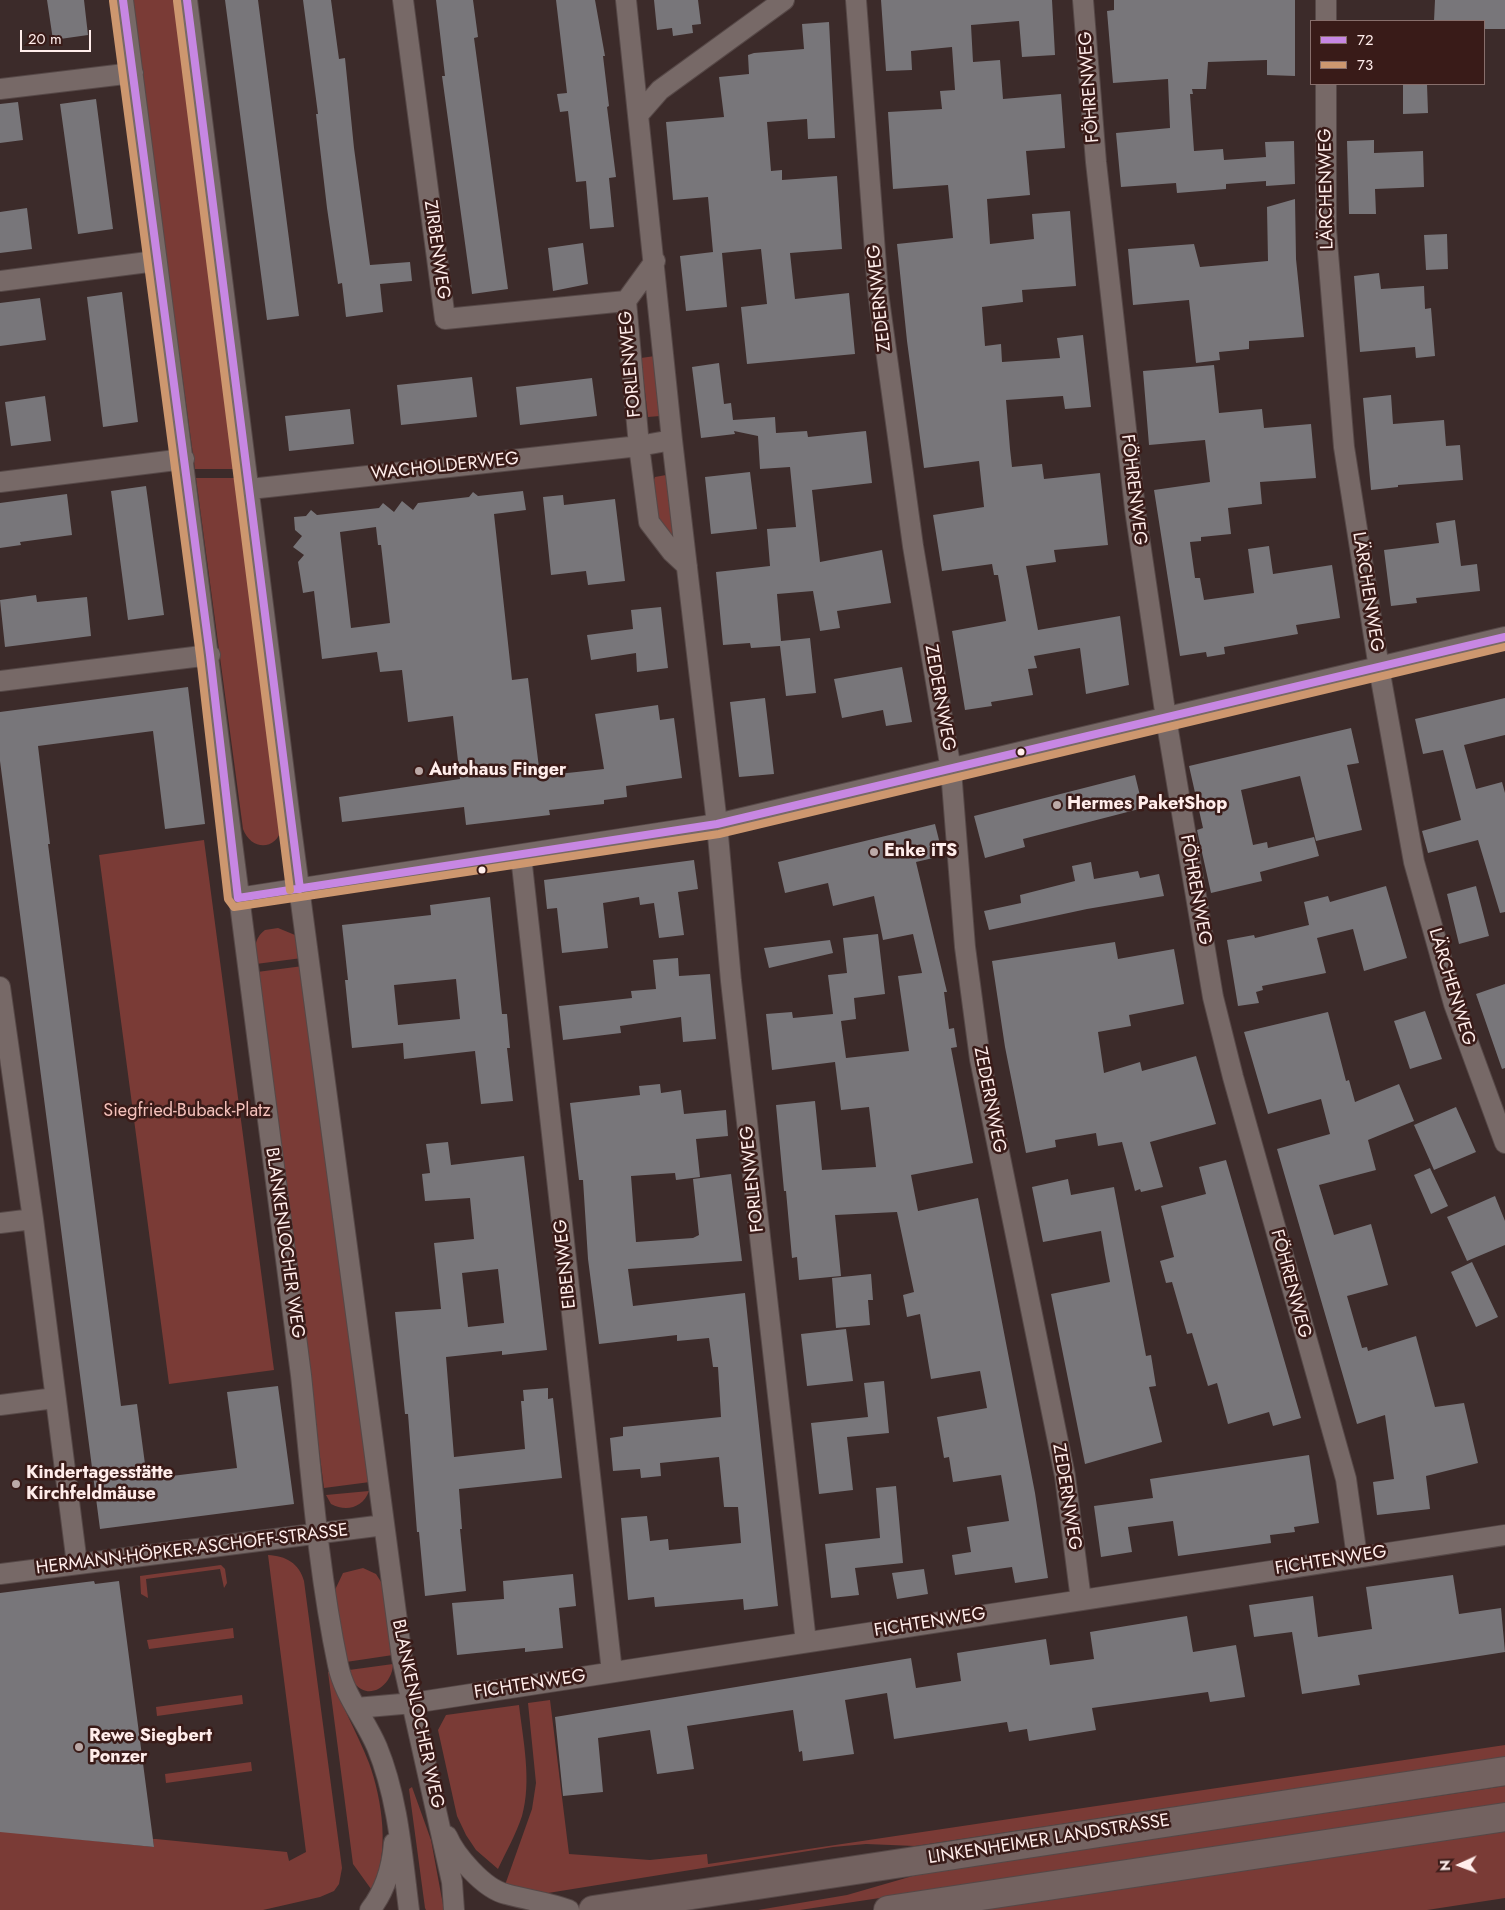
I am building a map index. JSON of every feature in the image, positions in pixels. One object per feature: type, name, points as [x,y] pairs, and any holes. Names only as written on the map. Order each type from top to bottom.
[{"type":"main road","name":"LINKENHEIMER LANDSTRASSE","points":[[593,1910],[1505,1771]]},
{"type":"main road","points":[[888,1910],[1505,1817]]},
{"type":"street","name":"BLANKENLOCHER WEG","points":[[123,0],[156,260],[210,655],[238,898],[301,1375],[319,1534],[338,1667],[356,1708],[376,1745],[390,1787],[409,1910]]},
{"type":"street","name":"BLANKENLOCHER WEG","points":[[188,0],[300,890],[402,1658],[439,1818],[452,1882],[454,1910]]},
{"type":"street","name":"ZIRBENWEG","points":[[403,0],[445,319],[626,301]]},
{"type":"street","name":"FORLENWEG","points":[[626,0],[672,440],[717,824],[731,981],[806,1642]]},
{"type":"street","points":[[639,114],[660,90],[784,0]]},
{"type":"street","name":"ZEDERNWEG","points":[[856,0],[878,292],[913,546],[951,770],[965,947],[980,1059],[1065,1476],[1082,1600]]},
{"type":"street","name":"FÖHRENWEG","points":[[1083,0],[1096,162],[1135,509],[1166,718],[1213,997],[1238,1096],[1346,1479],[1357,1558]]},
{"type":"street","points":[[1326,0],[1326,20]]},
{"type":"street","points":[[0,89],[133,73]]},
{"type":"street","name":"LÄRCHENWEG","points":[[1326,85],[1326,229],[1344,447],[1379,668],[1414,862],[1454,1004],[1505,1143]]},
{"type":"street","points":[[0,281],[156,260]]},
{"type":"street","name":"FORLENWEG","points":[[654,262],[626,301],[639,446],[649,522],[672,552],[688,566]]},
{"type":"street","points":[[639,446],[672,440]]},
{"type":"street","name":"WACHOLDERWEG","points":[[250,489],[639,446]]},
{"type":"street","points":[[0,482],[184,459]]},
{"type":"street","points":[[238,898],[521,856],[717,824],[1505,637]]},
{"type":"street","points":[[0,681],[210,655]]},
{"type":"street","name":"EIBENWEG","points":[[521,856],[612,1672]]},
{"type":"street","points":[[0,987],[4,1040],[33,1219],[77,1564]]},
{"type":"street","points":[[0,1223],[33,1219]]},
{"type":"street","points":[[0,1405],[55,1398]]},
{"type":"street","name":"HERMANN-HÖPKER-ASCHOFF-STRASSE","points":[[0,1574],[384,1525]]},
{"type":"street","name":"FICHTENWEG","points":[[356,1708],[413,1703],[1505,1535]]},
{"type":"street","points":[[370,1910],[377,1900],[387,1877],[394,1846],[396,1818]]},
{"type":"street","points":[[439,1818],[450,1845],[464,1862],[494,1889],[506,1894],[550,1903],[569,1910]]},
{"type":"green space","points":[[131,0],[177,0],[238,469],[195,469]]},
{"type":"green space","points":[[655,356],[660,416],[648,417],[641,358]]},
{"type":"green space","points":[[666,475],[674,537],[671,538],[658,521],[654,480],[655,477]]},
{"type":"green space","points":[[196,478],[239,478],[282,827],[275,841],[270,844],[258,844],[252,841],[243,829]]},
{"type":"green space","name":"Siegfried-Buback-Platz","points":[[204,840],[274,1370],[169,1384],[99,855]]},
{"type":"green space","points":[[278,928],[295,935],[302,958],[256,964],[255,954],[258,937],[265,930]]},
{"type":"green space","points":[[303,966],[370,1482],[324,1488],[257,972]]},
{"type":"green space","points":[[369,1491],[363,1501],[358,1505],[348,1508],[331,1504],[326,1495]]},
{"type":"green space","points":[[268,1555],[281,1557],[291,1562],[299,1569],[304,1581],[342,1868],[339,1884],[334,1891],[320,1897],[263,1910],[0,1910],[0,1831],[154,1847],[153,1839],[156,1839],[287,1852],[289,1861],[306,1852]]},
{"type":"green space","points":[[221,1565],[225,1569],[227,1583],[224,1588],[220,1569],[146,1579],[148,1598],[141,1594],[140,1576]]},
{"type":"green space","points":[[363,1568],[376,1574],[383,1585],[393,1655],[346,1662],[334,1592],[343,1573]]},
{"type":"green space","points":[[233,1628],[234,1638],[149,1649],[147,1640]]},
{"type":"green space","points":[[393,1664],[389,1678],[380,1688],[374,1691],[361,1689],[355,1684],[349,1670]]},
{"type":"green space","points":[[328,1672],[330,1672],[369,1763],[378,1793],[383,1844],[377,1875],[371,1889],[353,1864]]},
{"type":"green space","points":[[242,1695],[243,1704],[157,1716],[156,1707]]},
{"type":"green space","points":[[550,1700],[569,1854],[650,1860],[707,1854],[708,1864],[1505,1745],[1505,1757],[915,1846],[866,1844],[833,1847],[548,1893],[505,1885],[532,1809],[536,1783],[528,1703]]},
{"type":"green space","points":[[519,1705],[526,1760],[525,1803],[520,1823],[498,1869],[476,1850],[457,1816],[438,1730],[446,1715]]},
{"type":"green space","points":[[251,1762],[252,1771],[166,1783],[165,1774]]},
{"type":"green space","points":[[1505,1786],[1505,1804],[800,1910],[758,1910],[847,1895],[923,1873]]},
{"type":"green space","points":[[412,1787],[431,1840],[444,1910],[426,1910],[425,1908],[409,1789]]},
{"type":"green space","points":[[1505,1831],[1505,1898],[1427,1910],[980,1910]]},
{"type":"building","points":[[47,0],[84,0],[88,35],[53,40]]},
{"type":"building","points":[[225,0],[258,0],[299,316],[267,320]]},
{"type":"building","points":[[303,0],[331,0],[339,59],[345,58],[354,148],[370,265],[410,262],[412,281],[380,284],[383,312],[346,317],[342,283],[338,284],[327,208],[316,114],[318,114]]},
{"type":"building","points":[[436,0],[473,0],[478,37],[474,38],[508,289],[472,294],[442,76],[445,76]]},
{"type":"building","points":[[556,0],[595,0],[605,56],[603,56],[609,106],[607,107],[616,177],[609,178],[614,227],[590,229],[586,181],[576,182],[568,111],[560,112],[557,94],[567,93]]},
{"type":"building","points":[[654,0],[698,0],[701,24],[692,25],[693,33],[673,36],[672,28],[657,30]]},
{"type":"building","points":[[881,0],[1052,0],[1055,55],[1022,57],[1019,21],[971,25],[973,62],[1000,60],[1003,99],[1061,94],[1065,148],[1026,151],[1030,195],[987,199],[990,244],[1034,239],[1032,214],[1070,211],[1076,286],[1022,290],[1023,302],[982,307],[985,346],[1001,344],[1002,362],[1060,358],[1057,338],[1083,335],[1091,407],[1065,409],[1063,396],[1006,400],[1012,467],[1042,464],[1044,479],[1100,473],[1108,545],[1054,550],[1056,562],[1026,566],[1038,630],[1120,616],[1129,685],[1086,694],[1080,648],[1034,656],[1037,668],[1028,669],[1033,695],[991,702],[992,706],[965,710],[952,631],[1006,621],[998,575],[994,575],[992,564],[942,571],[933,515],[984,507],[979,461],[924,468],[907,341],[897,244],[953,238],[948,185],[893,189],[888,112],[942,109],[940,91],[955,90],[952,47],[911,51],[912,70],[886,71]]},
{"type":"building","points":[[1114,0],[1295,0],[1295,76],[1267,75],[1267,60],[1208,62],[1206,89],[1192,89],[1193,94],[1190,94],[1194,151],[1223,149],[1224,160],[1266,157],[1265,142],[1294,141],[1295,184],[1266,186],[1266,181],[1226,184],[1226,189],[1177,193],[1176,183],[1121,187],[1116,133],[1170,128],[1168,79],[1113,83],[1107,11],[1114,10]]},
{"type":"building","points":[[1435,0],[1505,0],[1505,29],[1485,29],[1485,20],[1434,20]]},
{"type":"building","points":[[829,22],[835,138],[808,139],[807,119],[767,122],[771,171],[782,170],[782,180],[837,176],[842,249],[790,253],[795,299],[849,293],[855,354],[747,364],[741,307],[767,304],[761,249],[722,253],[727,307],[686,311],[680,256],[713,252],[708,197],[673,200],[666,122],[724,117],[719,77],[749,74],[748,55],[754,53],[804,49],[802,24]]},
{"type":"building","points":[[1403,85],[1427,85],[1428,113],[1403,114]]},
{"type":"building","points":[[96,99],[113,229],[78,234],[60,104]]},
{"type":"building","points":[[18,102],[23,140],[0,143],[0,104]]},
{"type":"building","points":[[1374,140],[1374,153],[1423,151],[1424,187],[1375,189],[1376,214],[1349,214],[1347,141]]},
{"type":"building","points":[[1295,199],[1296,259],[1304,337],[1249,341],[1249,349],[1219,352],[1220,360],[1196,363],[1189,300],[1133,305],[1128,249],[1194,244],[1200,267],[1268,261],[1267,207]]},
{"type":"building","points":[[27,208],[32,249],[0,253],[0,212]]},
{"type":"building","points":[[1447,234],[1448,269],[1426,270],[1424,235]]},
{"type":"building","points":[[583,243],[588,284],[553,291],[548,248]]},
{"type":"building","points":[[1379,273],[1381,289],[1424,286],[1425,309],[1431,308],[1435,356],[1416,358],[1415,347],[1360,352],[1354,276]]},
{"type":"building","points":[[122,292],[138,422],[103,427],[87,297]]},
{"type":"building","points":[[40,298],[46,340],[0,346],[0,303]]},
{"type":"building","points":[[719,363],[724,404],[731,403],[733,420],[775,417],[776,433],[807,431],[808,437],[866,431],[872,483],[812,490],[820,562],[882,550],[891,603],[837,611],[840,628],[820,631],[813,591],[777,594],[781,641],[810,638],[816,693],[786,696],[780,646],[751,648],[750,643],[723,645],[716,572],[770,566],[767,529],[796,527],[790,467],[760,469],[758,436],[734,431],[735,434],[701,438],[692,367]]},
{"type":"building","points":[[1214,365],[1219,413],[1262,409],[1264,428],[1311,424],[1316,478],[1260,482],[1262,504],[1228,508],[1231,534],[1201,537],[1201,541],[1190,542],[1195,578],[1200,578],[1204,600],[1254,593],[1248,549],[1269,546],[1273,574],[1332,565],[1340,618],[1296,625],[1298,634],[1224,647],[1225,654],[1207,657],[1206,652],[1180,656],[1154,490],[1210,482],[1205,440],[1149,445],[1143,371]]},
{"type":"building","points":[[472,377],[477,417],[401,425],[397,385]]},
{"type":"building","points":[[592,378],[597,416],[520,425],[516,387]]},
{"type":"building","points":[[1391,395],[1393,424],[1444,420],[1446,446],[1460,445],[1463,480],[1398,485],[1398,487],[1371,490],[1363,398]]},
{"type":"building","points":[[45,396],[51,441],[11,446],[5,402]]},
{"type":"building","points":[[350,409],[354,444],[289,451],[285,416]]},
{"type":"building","points":[[750,472],[757,529],[711,534],[705,477]]},
{"type":"building","points":[[146,486],[164,615],[128,620],[111,491]]},
{"type":"building","points":[[523,491],[526,510],[494,514],[512,680],[528,678],[540,776],[604,769],[595,714],[658,705],[660,720],[674,718],[682,778],[626,786],[627,797],[604,800],[604,804],[549,810],[550,815],[466,825],[464,807],[342,822],[339,797],[460,779],[453,716],[408,722],[402,670],[380,672],[377,652],[322,659],[314,591],[303,593],[298,562],[304,555],[293,547],[302,536],[295,530],[294,517],[306,516],[311,510],[317,515],[379,508],[383,503],[394,512],[402,501],[413,510],[418,503],[469,497],[473,492],[478,496]],"holes":[[[376,527],[378,545],[381,545],[390,623],[351,628],[340,532]]]},
{"type":"building","points":[[67,494],[72,535],[20,542],[21,545],[0,548],[0,503]]},
{"type":"building","points":[[563,495],[564,505],[615,499],[625,581],[588,585],[586,571],[551,575],[543,497]]},
{"type":"building","points":[[1455,520],[1461,566],[1477,564],[1480,591],[1416,598],[1417,603],[1391,606],[1384,550],[1439,543],[1436,523]]},
{"type":"building","points":[[36,595],[37,602],[87,597],[91,636],[5,647],[0,600]]},
{"type":"building","points":[[661,607],[668,668],[637,672],[636,653],[591,660],[587,635],[633,629],[631,610]]},
{"type":"building","points":[[902,667],[912,722],[886,726],[883,710],[842,718],[834,679]]},
{"type":"building","points":[[188,687],[205,824],[165,829],[153,731],[38,746],[50,844],[48,844],[121,1406],[137,1404],[147,1479],[237,1468],[227,1392],[278,1386],[294,1504],[100,1529],[0,761],[0,712]]},
{"type":"building","points":[[765,698],[774,774],[739,777],[730,702]]},
{"type":"building","points":[[1505,698],[1505,735],[1464,745],[1476,789],[1502,782],[1505,793],[1505,912],[1500,913],[1478,840],[1428,853],[1422,831],[1461,820],[1443,750],[1423,754],[1415,719]]},
{"type":"building","points":[[1351,728],[1359,763],[1347,765],[1362,830],[1316,841],[1300,776],[1241,790],[1253,845],[1267,842],[1268,848],[1314,837],[1319,856],[1260,872],[1262,881],[1211,893],[1197,830],[1203,828],[1189,766]]},
{"type":"building","points":[[1135,775],[1143,808],[1023,839],[1025,847],[985,858],[974,816]]},
{"type":"building","points":[[935,824],[940,844],[930,846],[933,858],[916,862],[947,992],[944,992],[949,1029],[954,1028],[957,1047],[951,1048],[973,1163],[911,1175],[918,1211],[978,1198],[1035,1493],[1048,1578],[1015,1583],[1012,1567],[955,1575],[952,1555],[971,1552],[967,1527],[1009,1521],[1001,1475],[953,1482],[949,1457],[944,1458],[937,1417],[987,1408],[980,1371],[931,1379],[920,1314],[907,1317],[903,1295],[914,1292],[897,1212],[835,1215],[841,1276],[799,1280],[797,1257],[792,1258],[786,1191],[784,1191],[776,1105],[815,1101],[822,1170],[876,1167],[869,1107],[841,1110],[835,1062],[772,1070],[766,1014],[792,1012],[793,1018],[833,1014],[828,975],[847,973],[843,938],[878,934],[885,994],[854,998],[856,1019],[841,1021],[846,1058],[909,1051],[898,976],[922,973],[913,934],[883,940],[874,896],[833,906],[828,883],[785,893],[778,862]]},
{"type":"building","points":[[694,860],[698,889],[678,892],[684,935],[659,938],[654,903],[640,905],[639,897],[603,903],[608,948],[562,953],[557,908],[547,909],[544,880]]},
{"type":"building","points":[[1091,862],[1094,879],[1138,871],[1140,878],[1159,874],[1164,896],[1087,909],[989,930],[984,911],[1021,903],[1020,895],[1075,881],[1072,866]]},
{"type":"building","points":[[1386,886],[1407,958],[1364,971],[1353,929],[1317,938],[1326,973],[1262,986],[1263,990],[1256,992],[1259,1003],[1238,1006],[1227,940],[1254,935],[1255,938],[1309,925],[1304,902],[1328,896],[1330,902]]},
{"type":"building","points":[[1476,886],[1489,936],[1459,944],[1447,894]]},
{"type":"building","points":[[490,897],[502,1014],[507,1014],[510,1048],[507,1048],[513,1101],[481,1104],[475,1051],[404,1059],[403,1043],[352,1048],[345,980],[348,980],[342,925],[431,915],[430,905]],"holes":[[[456,979],[460,1019],[398,1025],[394,985]]]},
{"type":"building","points":[[830,940],[833,953],[769,968],[764,948]]},
{"type":"building","points":[[1115,942],[1118,959],[1174,949],[1184,1004],[1129,1015],[1131,1026],[1098,1032],[1104,1073],[1140,1062],[1142,1071],[1196,1056],[1216,1124],[1150,1142],[1163,1187],[1141,1192],[1140,1189],[1135,1191],[1122,1142],[1098,1146],[1096,1133],[1055,1140],[1056,1147],[1026,1153],[1005,1047],[992,961]]},
{"type":"building","points":[[678,958],[679,976],[710,974],[716,1039],[683,1042],[681,1017],[620,1026],[621,1033],[563,1040],[559,1006],[632,998],[631,991],[656,989],[653,960]]},
{"type":"building","points":[[1505,984],[1505,1068],[1502,1069],[1476,994]]},
{"type":"building","points":[[1425,1011],[1442,1059],[1410,1069],[1394,1021]]},
{"type":"building","points":[[1328,1012],[1346,1081],[1349,1080],[1355,1102],[1399,1084],[1414,1121],[1368,1140],[1376,1170],[1319,1185],[1334,1235],[1371,1224],[1388,1285],[1347,1296],[1362,1348],[1367,1347],[1368,1351],[1416,1336],[1435,1407],[1464,1403],[1478,1463],[1426,1476],[1430,1509],[1377,1515],[1373,1482],[1394,1479],[1385,1415],[1357,1424],[1277,1149],[1330,1134],[1321,1099],[1268,1114],[1244,1032]]},
{"type":"building","points":[[660,1084],[661,1093],[681,1090],[684,1114],[726,1110],[728,1136],[696,1139],[700,1177],[676,1180],[675,1173],[631,1176],[636,1242],[693,1238],[699,1235],[693,1179],[731,1174],[742,1261],[628,1269],[633,1306],[745,1293],[778,1606],[744,1610],[743,1599],[655,1607],[654,1597],[628,1600],[621,1518],[647,1516],[650,1541],[668,1539],[669,1550],[741,1543],[738,1507],[724,1507],[719,1457],[660,1463],[661,1476],[641,1478],[640,1469],[613,1471],[610,1438],[623,1436],[623,1427],[721,1417],[718,1367],[713,1367],[709,1338],[677,1341],[677,1335],[599,1344],[588,1259],[583,1180],[579,1180],[570,1103],[640,1095],[639,1086]]},
{"type":"building","points":[[1456,1107],[1476,1152],[1434,1170],[1414,1125]]},
{"type":"building","points":[[448,1142],[451,1165],[524,1156],[547,1350],[502,1355],[502,1351],[446,1357],[454,1457],[525,1449],[521,1401],[524,1401],[523,1390],[548,1388],[548,1399],[553,1398],[562,1478],[459,1489],[462,1529],[460,1529],[466,1591],[425,1596],[419,1532],[417,1532],[408,1414],[405,1414],[395,1312],[441,1309],[434,1243],[474,1239],[470,1198],[425,1201],[422,1174],[430,1173],[426,1144]],"holes":[[[498,1269],[504,1323],[468,1327],[462,1273]]]},
{"type":"building","points":[[1226,1160],[1301,1418],[1273,1426],[1269,1412],[1228,1424],[1217,1383],[1208,1386],[1192,1333],[1187,1334],[1172,1282],[1166,1283],[1160,1261],[1174,1257],[1161,1206],[1206,1194],[1199,1167]]},
{"type":"building","points":[[1430,1168],[1448,1206],[1431,1214],[1414,1175]]},
{"type":"building","points":[[1068,1179],[1071,1195],[1114,1187],[1146,1356],[1151,1355],[1156,1386],[1149,1387],[1162,1442],[1085,1464],[1051,1294],[1110,1282],[1101,1231],[1043,1242],[1032,1187]]},
{"type":"building","points":[[1495,1196],[1505,1221],[1505,1245],[1467,1261],[1447,1217]]},
{"type":"building","points":[[1472,1262],[1498,1317],[1476,1327],[1451,1272]]},
{"type":"building","points":[[871,1274],[873,1300],[868,1300],[870,1325],[836,1328],[832,1278]]},
{"type":"building","points":[[846,1329],[853,1381],[807,1386],[801,1334]]},
{"type":"building","points":[[884,1381],[889,1433],[847,1437],[853,1490],[819,1494],[811,1423],[868,1417],[864,1383]]},
{"type":"building","points":[[1309,1455],[1319,1523],[1294,1527],[1295,1532],[1270,1535],[1271,1543],[1178,1556],[1173,1521],[1128,1527],[1132,1552],[1101,1557],[1094,1506],[1153,1498],[1150,1479]]},
{"type":"building","points":[[896,1486],[903,1563],[855,1568],[859,1595],[831,1598],[825,1544],[880,1538],[876,1488]]},
{"type":"building","points":[[924,1569],[928,1594],[897,1599],[892,1573]]},
{"type":"building","points":[[573,1574],[576,1606],[559,1608],[563,1648],[525,1652],[525,1648],[457,1655],[452,1603],[504,1599],[503,1581]]},
{"type":"building","points":[[1453,1575],[1459,1614],[1501,1608],[1505,1652],[1358,1675],[1360,1685],[1302,1694],[1292,1632],[1254,1637],[1249,1605],[1313,1596],[1318,1637],[1372,1629],[1366,1587]]},
{"type":"building","points":[[94,1581],[95,1584],[119,1581],[154,1847],[0,1832],[0,1593]]},
{"type":"building","points":[[1187,1616],[1193,1652],[1236,1645],[1245,1697],[1210,1702],[1208,1692],[1092,1708],[1096,1730],[1029,1741],[1027,1729],[1009,1732],[1007,1722],[894,1739],[887,1693],[845,1700],[854,1754],[803,1761],[802,1751],[799,1752],[793,1710],[687,1726],[694,1769],[657,1774],[650,1730],[598,1738],[603,1792],[563,1796],[555,1717],[911,1658],[916,1688],[961,1681],[957,1653],[1046,1639],[1050,1665],[1094,1659],[1090,1632]]},
{"type":"transit line","name":"72","points":[[123,0],[210,655],[238,898]]},
{"type":"transit line","name":"72","points":[[187,0],[300,889]]},
{"type":"transit line","name":"73","points":[[113,1],[200,656],[228,899],[234,907],[719,834],[1505,647]]},
{"type":"transit line","name":"73","points":[[177,1],[290,890]]},
{"type":"transit line","name":"72","points":[[238,898],[717,824],[1505,637]]},
{"type":"place","name":"Autohaus Finger","points":[[419,771]]},
{"type":"place","name":"Hermes PaketShop","points":[[1057,805]]},
{"type":"place","name":"Enke iTS","points":[[874,852]]},
{"type":"place","name":"Kindertagesstätte Kirchfeldmäuse","points":[[16,1484]]},
{"type":"place","name":"Rewe Siegbert Ponzer","points":[[79,1747]]}]
